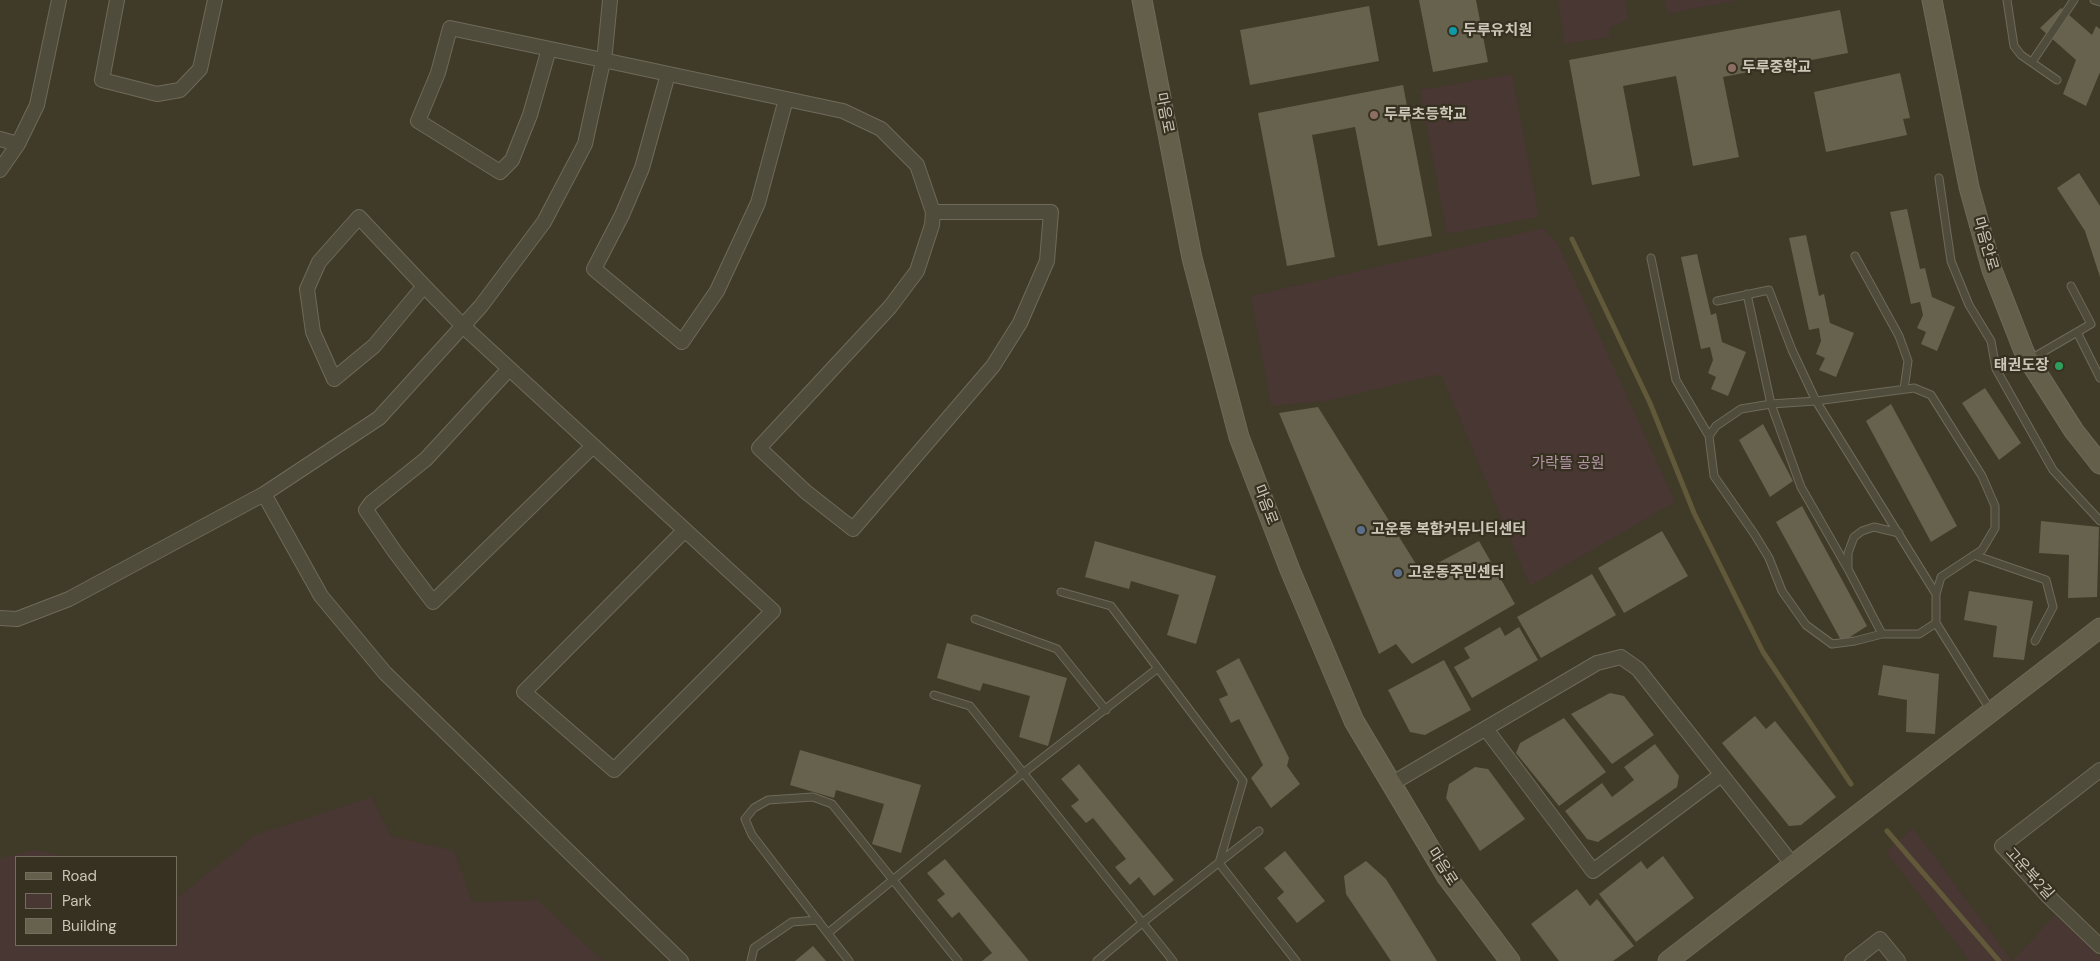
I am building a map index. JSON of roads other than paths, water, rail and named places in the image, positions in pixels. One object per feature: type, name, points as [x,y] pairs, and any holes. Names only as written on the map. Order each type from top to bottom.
[{"type":"street","points":[[0,170],[18,144],[37,105],[59,0]]},
{"type":"street","points":[[117,0],[102,80],[157,94],[180,90],[200,69],[215,0]]},
{"type":"street","points":[[0,618],[17,619],[69,599],[264,494],[379,418],[481,306],[548,214],[585,144],[603,60],[610,0]]},
{"type":"street","name":"마음로","points":[[1142,0],[1192,258],[1238,437],[1290,570],[1354,721],[1447,877],[1510,961]]},
{"type":"street","name":"마음안로","points":[[1932,0],[1969,187],[1992,270],[2029,360],[2074,431],[2100,464]]},
{"type":"street","points":[[549,49],[530,115],[512,160],[500,172],[418,121],[438,73],[450,28],[843,111],[880,129],[917,165],[933,212],[932,225],[917,271],[890,307],[759,448],[806,492],[853,529],[993,366],[1020,322],[1047,261],[1051,212],[933,212]]},
{"type":"street","points":[[668,74],[642,168],[622,215],[594,269],[682,342],[717,291],[758,204],[786,99]]},
{"type":"street","points":[[0,139],[18,144]]},
{"type":"street","points":[[424,286],[374,346],[334,379],[313,332],[307,288],[319,262],[359,217],[463,326],[773,612],[614,770],[524,692],[684,530]]},
{"type":"street","points":[[509,369],[426,459],[371,502],[366,510],[395,552],[434,602],[593,446]]},
{"type":"street","points":[[264,494],[321,596],[385,673],[681,961]]},
{"type":"street","points":[[1668,961],[2100,628]]},
{"type":"street","points":[[1391,784],[1597,663],[1620,657],[1638,669],[1793,865]]},
{"type":"street","points":[[1486,729],[1593,871],[1721,776]]},
{"type":"street","name":"고운북2길","points":[[2100,770],[2002,846],[2049,897],[2100,946]]},
{"type":"street","points":[[1852,961],[1880,939],[1898,961]]},
{"type":"lane","points":[[2007,0],[2014,46],[2021,55],[2057,80]]},
{"type":"lane","points":[[2032,62],[2074,0]]},
{"type":"lane","points":[[2094,0],[2100,2]]},
{"type":"lane","points":[[1938,178],[1951,261],[1969,305],[1991,341],[1996,369],[2053,470],[2100,521]]},
{"type":"lane","points":[[1855,256],[1899,336],[1908,362],[1904,389]]},
{"type":"lane","points":[[1651,258],[1676,380],[1709,436],[1714,476],[1755,535],[1769,558],[1782,591],[1806,625],[1832,644],[1855,641],[1882,634],[1919,634],[1936,623]]},
{"type":"lane","points":[[2029,360],[2091,324],[2071,286]]},
{"type":"lane","points":[[1717,301],[1769,290],[1792,350],[1816,402],[1936,594]]},
{"type":"lane","points":[[1747,294],[1771,404],[1801,487],[1848,569],[1882,634]]},
{"type":"lane","points":[[2077,332],[2100,378]]},
{"type":"lane","points":[[1709,436],[1716,426],[1741,409],[1771,404],[1816,402],[1914,388],[1931,395],[1982,476],[1995,506],[1995,528],[1982,550],[1940,577],[1936,594],[1936,623],[1992,712]]},
{"type":"lane","points":[[1848,569],[1848,553],[1854,537],[1862,531],[1874,527],[1899,533]]},
{"type":"lane","points":[[1974,555],[2046,580],[2053,607],[2034,642]]},
{"type":"lane","points":[[1061,592],[1111,606],[1244,781],[1219,863]]},
{"type":"lane","points":[[974,619],[1057,649],[1106,710]]},
{"type":"lane","points":[[828,933],[1022,774],[1158,668]]},
{"type":"lane","points":[[934,695],[970,706],[1022,774],[1173,961]]},
{"type":"lane","points":[[849,961],[752,835],[745,819],[754,808],[768,800],[812,797],[832,804],[958,961]]},
{"type":"lane","points":[[1097,961],[1142,922],[1259,831]]},
{"type":"lane","points":[[1219,863],[1296,961]]},
{"type":"lane","points":[[751,961],[754,948],[792,922],[818,920]]},
{"type":"waterway","points":[[1572,239],[1650,403],[1694,513],[1763,652],[1851,784]]},
{"type":"waterway","points":[[1887,831],[1999,961]]},
{"type":"place","name":"두루유치원","points":[[1453,31]]},
{"type":"place","name":"두루중학교","points":[[1732,68]]},
{"type":"place","name":"두루초등학교","points":[[1374,115]]},
{"type":"place","name":"태권도장","points":[[2059,366]]},
{"type":"place","name":"고운동 복합커뮤니티센터","points":[[1361,530]]},
{"type":"place","name":"고운동주민센터","points":[[1398,573]]},
{"type":"park label","name":"가락뜰 공원","points":[[1568,464]]}]
